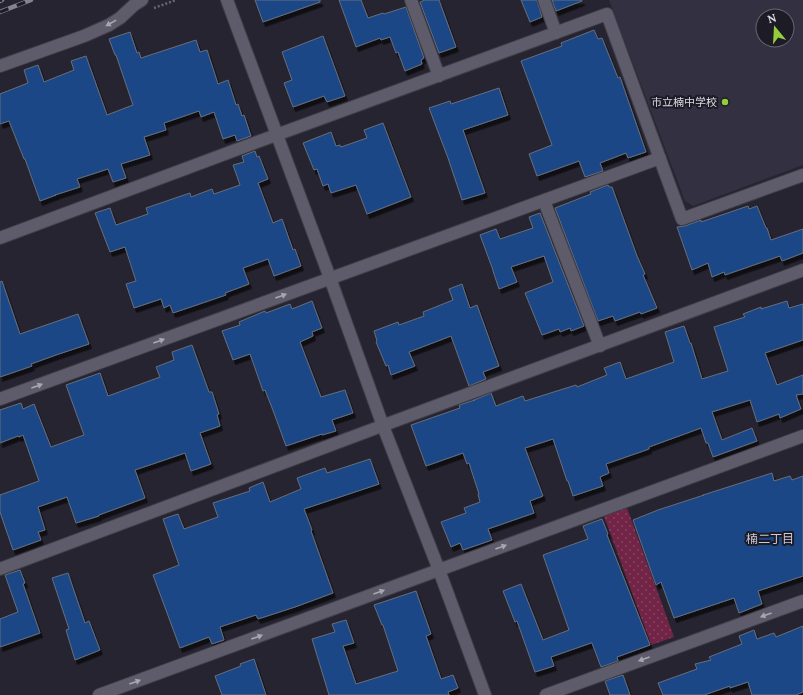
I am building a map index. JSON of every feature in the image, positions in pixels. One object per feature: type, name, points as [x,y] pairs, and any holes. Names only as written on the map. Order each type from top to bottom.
[{"type":"street","points":[[227,0],[383,426],[439,570],[484,695]]},
{"type":"street","points":[[411,0],[439,76]]},
{"type":"street","points":[[544,0],[556,33]]},
{"type":"street","points":[[0,66],[84,36],[120,18],[134,5],[146,5]]},
{"type":"street","points":[[0,238],[607,14],[682,219],[803,174]]},
{"type":"street","points":[[0,399],[660,158]]},
{"type":"street","points":[[544,201],[600,346]]},
{"type":"street","points":[[0,569],[803,270]]},
{"type":"street","points":[[99,695],[803,436]]},
{"type":"street","points":[[546,695],[803,601]]},
{"type":"path","points":[[146,5],[176,0]]},
{"type":"shaded area","name":"市立楠中学校","points":[[609,0],[803,0],[803,165],[693,206],[685,201]]},
{"type":"shaded area","points":[[627,508],[674,637],[651,645],[604,516]]},
{"type":"building","points":[[255,0],[320,0],[320,2],[263,22]]},
{"type":"building","points":[[339,0],[361,0],[368,18],[406,7],[424,58],[421,60],[422,64],[405,71],[398,52],[396,53],[390,37],[381,40],[380,38],[356,47]]},
{"type":"building","points":[[425,0],[439,0],[456,47],[439,53],[420,2]]},
{"type":"building","points":[[521,0],[537,0],[542,17],[530,22]]},
{"type":"building","points":[[552,0],[582,0],[582,1],[556,11]]},
{"type":"building","points":[[594,30],[598,39],[602,38],[618,78],[620,77],[646,152],[628,158],[626,153],[600,163],[603,171],[585,177],[579,161],[537,176],[529,154],[552,145],[521,61],[562,46],[561,43]]},
{"type":"building","points":[[130,32],[137,53],[139,52],[141,58],[196,40],[200,52],[207,50],[218,84],[228,80],[236,105],[238,104],[242,116],[244,115],[251,136],[237,141],[235,135],[223,139],[214,112],[201,117],[199,111],[164,123],[166,130],[144,137],[150,155],[121,164],[126,178],[113,182],[108,169],[77,179],[80,187],[40,201],[9,121],[0,124],[0,94],[28,83],[24,70],[38,65],[44,82],[74,70],[71,61],[86,56],[107,115],[133,105],[109,39]]},
{"type":"building","points":[[323,36],[345,96],[327,102],[324,96],[293,107],[284,83],[292,80],[282,52]]},
{"type":"building","points":[[499,88],[508,115],[463,130],[485,193],[462,200],[429,108],[450,101],[451,104]]},
{"type":"building","points":[[383,123],[411,197],[367,214],[356,185],[331,193],[328,184],[323,186],[317,169],[314,170],[303,143],[331,132],[336,146],[340,145],[341,147],[367,138],[364,130]]},
{"type":"building","points":[[255,151],[257,157],[259,156],[268,179],[258,183],[273,223],[282,219],[293,250],[295,249],[301,266],[274,276],[268,259],[243,268],[249,284],[225,293],[226,295],[173,313],[170,305],[164,308],[161,299],[134,308],[126,284],[136,281],[125,247],[110,252],[95,213],[110,208],[116,225],[148,214],[146,208],[190,193],[191,197],[212,189],[214,194],[240,185],[233,165],[244,162],[242,156]]},
{"type":"building","points":[[608,185],[609,187],[612,187],[645,274],[643,275],[657,308],[641,314],[640,312],[615,321],[613,316],[598,321],[555,208],[591,194],[590,192]]},
{"type":"building","points":[[748,206],[749,209],[757,206],[771,240],[803,229],[803,253],[782,261],[780,256],[725,275],[724,272],[712,277],[708,263],[692,270],[677,227],[685,226],[701,220],[701,222]]},
{"type":"building","points":[[540,213],[584,326],[571,331],[570,328],[560,332],[559,329],[542,335],[525,293],[553,282],[544,256],[511,267],[517,282],[499,289],[480,235],[496,229],[500,239],[533,228],[529,217]]},
{"type":"building","points":[[2,281],[20,334],[78,314],[89,344],[31,364],[32,366],[0,377],[0,282]]},
{"type":"building","points":[[462,284],[470,308],[477,305],[499,366],[483,372],[486,379],[469,386],[451,336],[409,352],[415,366],[391,375],[388,365],[386,366],[376,342],[374,331],[398,322],[399,325],[424,316],[423,312],[453,300],[449,289]]},
{"type":"building","points":[[312,301],[322,328],[312,332],[313,336],[300,342],[321,397],[345,390],[353,413],[332,420],[336,431],[286,446],[265,390],[263,391],[250,354],[233,360],[222,331],[240,325],[239,322],[265,311],[266,313],[290,304],[292,309]]},
{"type":"building","points":[[787,301],[789,308],[803,304],[803,340],[765,353],[777,385],[803,375],[803,394],[796,395],[801,409],[780,418],[779,414],[757,422],[750,400],[712,412],[722,440],[752,428],[757,441],[713,457],[701,428],[649,447],[649,449],[606,464],[609,473],[600,477],[603,486],[573,496],[553,439],[525,448],[543,496],[530,501],[534,513],[488,529],[492,540],[463,550],[460,543],[451,547],[441,522],[466,513],[464,508],[480,502],[479,494],[469,463],[467,464],[463,453],[426,466],[411,425],[460,408],[459,405],[491,393],[496,406],[523,396],[525,401],[576,385],[577,387],[607,375],[604,368],[620,362],[626,379],[674,362],[665,332],[684,326],[702,379],[728,371],[714,327],[745,317],[743,314],[761,307],[761,309]]},
{"type":"building","points":[[192,345],[209,392],[212,392],[219,414],[217,415],[220,426],[200,433],[211,464],[191,471],[185,453],[135,470],[145,498],[99,516],[76,523],[67,497],[38,507],[45,530],[38,532],[41,540],[13,550],[0,512],[0,495],[39,481],[23,435],[0,443],[0,410],[21,403],[23,409],[34,404],[51,447],[84,435],[66,385],[100,373],[108,396],[160,377],[156,367],[174,360],[172,352]]},
{"type":"building","points":[[370,459],[379,484],[304,509],[333,593],[258,619],[256,615],[220,627],[224,640],[212,644],[209,637],[180,648],[153,575],[179,565],[163,519],[178,514],[184,529],[218,517],[213,503],[250,491],[249,488],[263,482],[270,502],[301,489],[297,478],[325,468],[327,473]]},
{"type":"building","points":[[772,473],[774,481],[790,476],[792,480],[803,476],[803,576],[758,591],[762,604],[739,613],[734,598],[674,618],[661,582],[656,585],[633,520],[658,510]]},
{"type":"building","points":[[602,519],[650,645],[617,657],[618,661],[601,667],[591,643],[551,657],[554,666],[535,672],[517,621],[515,622],[503,591],[521,584],[543,640],[569,630],[543,555],[588,539],[583,526]]},
{"type":"building","points":[[20,570],[25,583],[23,584],[40,633],[0,647],[0,619],[18,612],[5,575]]},
{"type":"building","points":[[68,573],[85,623],[89,621],[100,650],[75,660],[66,630],[69,629],[52,578]]},
{"type":"building","points":[[416,591],[431,634],[426,636],[441,679],[453,675],[458,688],[448,692],[449,695],[329,695],[312,639],[335,632],[332,624],[346,620],[354,643],[343,646],[356,684],[398,671],[383,625],[374,605]]},
{"type":"building","points":[[803,626],[803,692],[796,695],[752,695],[748,682],[730,688],[730,686],[704,695],[663,695],[658,683],[697,669],[695,664],[711,660],[709,657],[742,644],[739,636],[754,630],[757,639],[774,633],[776,637]]},
{"type":"building","points":[[254,659],[266,695],[222,695],[215,676],[241,666],[240,664]]},
{"type":"building","points":[[623,675],[630,695],[610,695],[605,681]]},
{"type":"railway","points":[[0,12],[31,0]]},
{"type":"place","name":"市立楠中学校","points":[[725,102]]},
{"type":"district","name":"楠二丁目","points":[[770,539]]}]
